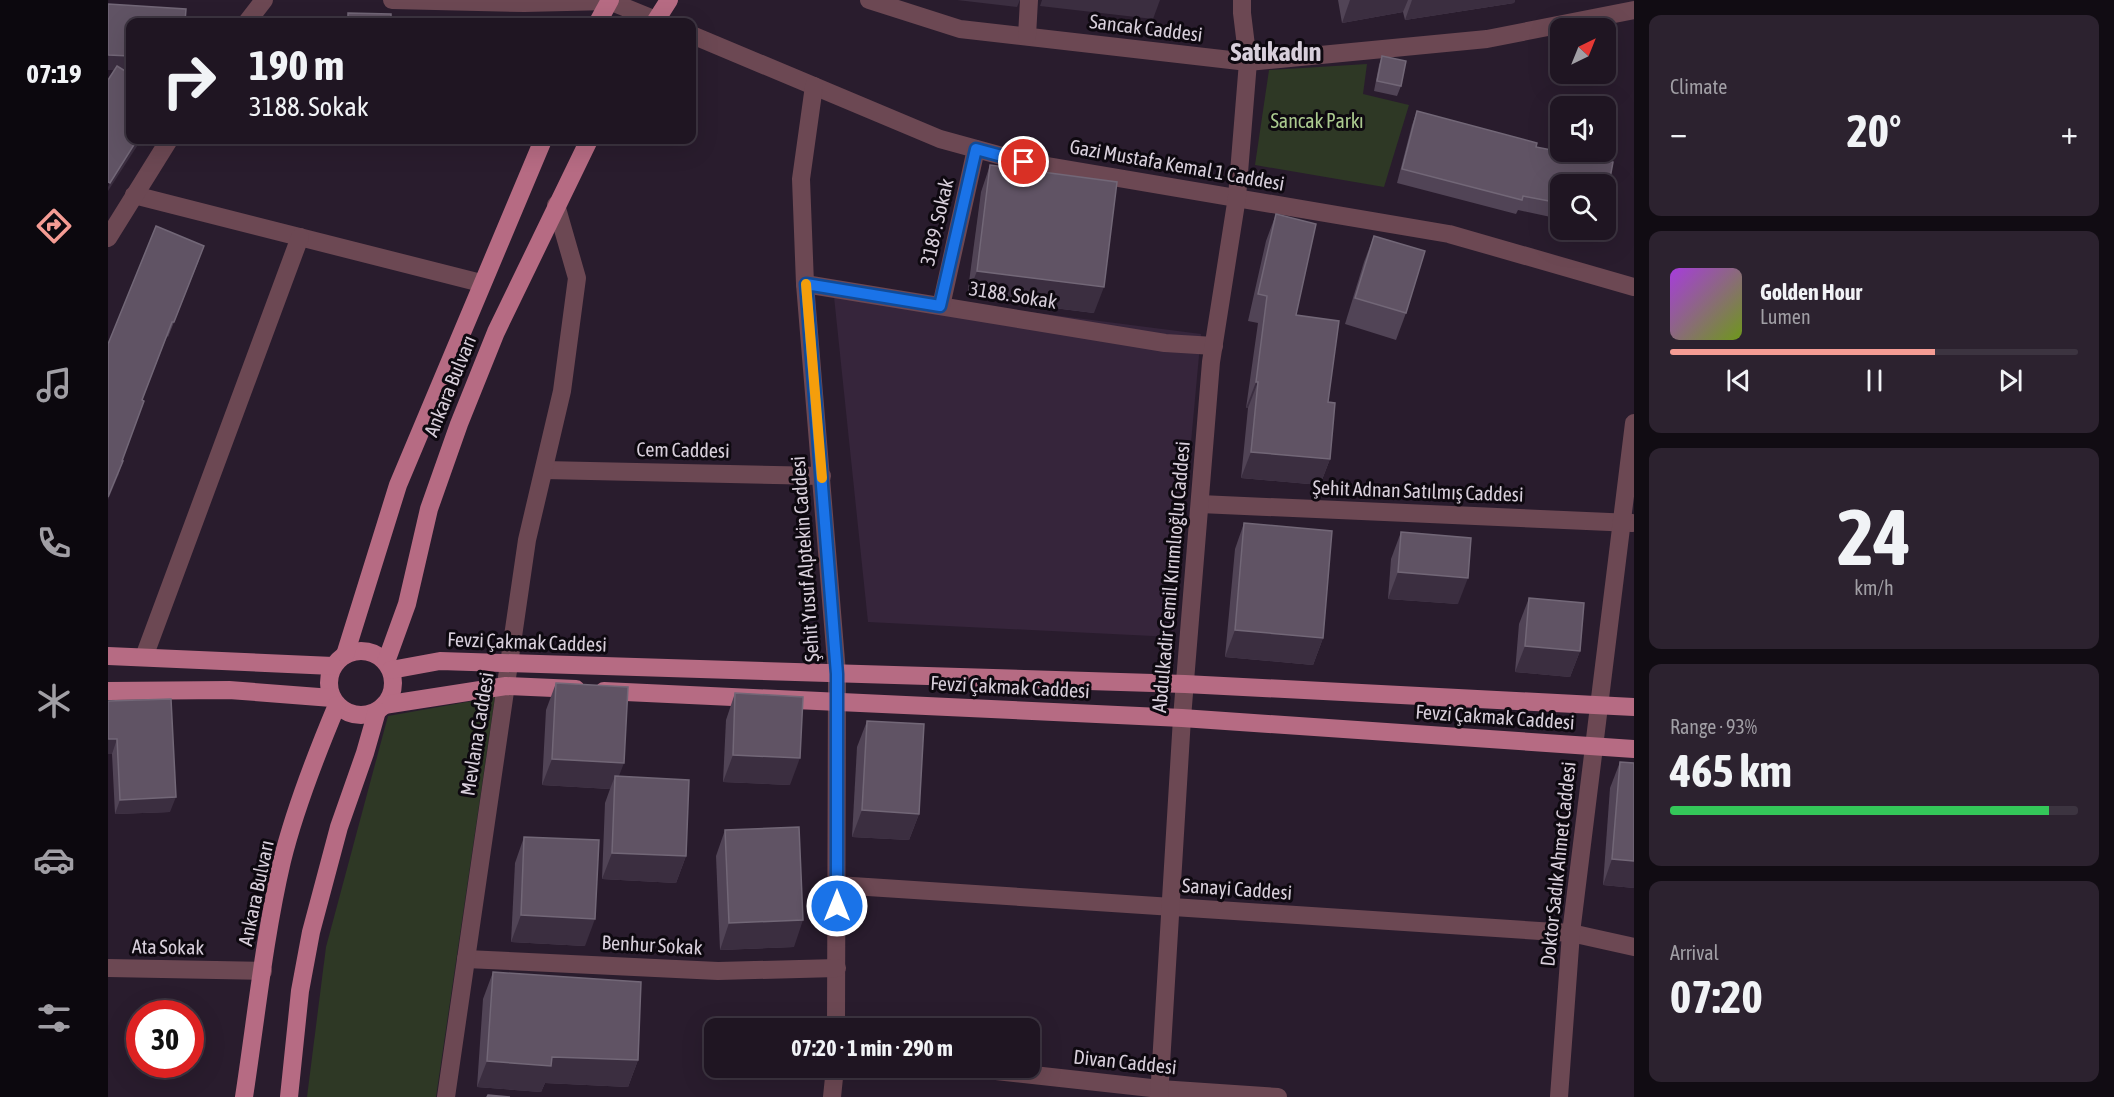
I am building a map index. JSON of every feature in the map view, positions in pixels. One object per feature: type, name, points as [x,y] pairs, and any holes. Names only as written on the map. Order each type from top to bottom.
[{"type":"main road","points":[[659,18],[669,0]]},
{"type":"main road","points":[[600,18],[610,1]]},
{"type":"main road","name":"Ankara Bulvarı","points":[[339,660],[398,485],[541,144]]},
{"type":"main road","name":"Ankara Bulvarı","points":[[388,666],[407,604],[418,551],[439,478],[496,332],[556,205],[588,144]]},
{"type":"main road","points":[[108,656],[339,660],[361,651],[379,656],[388,666],[393,688],[390,697],[381,708],[339,827],[311,932],[300,991],[289,1097]]},
{"type":"main road","points":[[339,660],[328,682],[335,701],[351,714],[369,714],[381,708]]},
{"type":"main road","name":"Fevzi Çakmak Caddesi","points":[[388,666],[440,661],[1185,684],[1634,707]]},
{"type":"main road","name":"Fevzi Çakmak Caddesi","points":[[381,708],[506,686],[1182,718],[1634,749]]},
{"type":"main road","points":[[108,691],[228,690],[335,701]]},
{"type":"main road","name":"Ankara Bulvarı","points":[[244,1097],[283,860],[335,701]]},
{"type":"street","points":[[250,18],[264,0]]},
{"type":"street","points":[[392,0],[524,3],[610,1],[648,18]]},
{"type":"street","name":"Sancak Caddesi","points":[[869,0],[960,29],[1248,62],[1487,39],[1634,10]]},
{"type":"street","points":[[1027,36],[1029,0]]},
{"type":"street","name":"Abdulkadir Cemil Kırımlıoğlu Caddesi","points":[[1159,1093],[1182,718],[1200,504],[1214,346],[1237,197],[1248,62],[1242,0]]},
{"type":"street","name":"Gazi Mustafa Kemal 1 Caddesi","points":[[696,37],[940,139],[1024,162],[1449,234],[1634,287]]},
{"type":"street","name":"Şehit Yusuf Alptekin Caddesi","points":[[814,86],[801,179],[806,284],[837,674],[836,1018]]},
{"type":"street","points":[[108,238],[166,144]]},
{"type":"street","name":"3189. Sokak","points":[[940,306],[976,149]]},
{"type":"street","points":[[134,195],[481,283]]},
{"type":"street","name":"Mevlana Caddesi","points":[[446,1097],[527,540],[562,391],[577,278],[556,205]]},
{"type":"street","points":[[144,657],[300,237]]},
{"type":"street","name":"3188. Sokak","points":[[806,284],[1165,343],[1214,346]]},
{"type":"street","name":"Doktor Sadık Ahmet Caddesi","points":[[1559,1097],[1571,933],[1593,747],[1628,523],[1634,423]]},
{"type":"street","name":"Cem Caddesi","points":[[544,470],[822,476]]},
{"type":"street","name":"Şehit Adnan Satılmış Caddesi","points":[[1200,504],[1628,523]]},
{"type":"street","name":"Sanayi Caddesi","points":[[837,885],[1571,933],[1634,947]]},
{"type":"street","name":"Benhur Sokak","points":[[466,959],[717,971],[837,968]]},
{"type":"street","name":"Ata Sokak","points":[[108,968],[263,971]]},
{"type":"street","name":"Divan Caddesi","points":[[1040,1077],[1159,1093],[1278,1097]]},
{"type":"street","points":[[832,1097],[834,1078]]},
{"type":"shaded area","points":[[833,287],[1201,334],[1173,637],[868,622]]},
{"type":"green space","name":"Sancak Parkı","points":[[1367,64],[1363,94],[1409,105],[1384,187],[1255,165],[1269,70]]},
{"type":"green space","points":[[495,697],[436,1097],[307,1097],[326,947],[388,716]]},
{"type":"building","points":[[108,4],[186,9],[185,18],[126,18],[126,56],[108,55]]},
{"type":"building","points":[[348,13],[391,14],[391,18],[348,18]]},
{"type":"building","points":[[1382,56],[1406,61],[1401,86],[1377,81]]},
{"type":"building","points":[[117,66],[126,72],[126,144],[134,144],[110,183],[108,182],[108,80]]},
{"type":"building","points":[[1417,111],[1537,143],[1536,147],[1550,150],[1550,162],[1613,162],[1611,174],[1550,174],[1550,201],[1523,196],[1522,200],[1402,169]]},
{"type":"building","points":[[990,165],[1117,182],[1104,287],[977,271]]},
{"type":"building","points":[[1276,214],[1316,224],[1296,315],[1339,321],[1328,402],[1335,403],[1330,459],[1251,452],[1258,382],[1256,382],[1267,296],[1258,294]]},
{"type":"building","points":[[156,226],[204,246],[142,400],[144,401],[123,461],[108,497],[108,344]]},
{"type":"building","points":[[1374,236],[1425,251],[1406,313],[1355,298]]},
{"type":"building","points":[[1244,523],[1332,531],[1323,638],[1235,630]]},
{"type":"building","points":[[1401,532],[1471,538],[1468,578],[1398,572]]},
{"type":"building","points":[[1529,598],[1584,603],[1580,651],[1525,646]]},
{"type":"building","points":[[556,683],[628,687],[624,763],[552,759]]},
{"type":"building","points":[[735,693],[803,697],[800,758],[733,755]]},
{"type":"building","points":[[171,699],[176,797],[120,800],[117,739],[108,739],[108,701]]},
{"type":"building","points":[[867,721],[924,724],[919,814],[862,810]]},
{"type":"building","points":[[1620,762],[1634,763],[1634,861],[1612,859]]},
{"type":"building","points":[[615,776],[689,780],[686,856],[612,853]]},
{"type":"building","points":[[799,827],[803,920],[729,923],[725,830]]},
{"type":"building","points":[[524,837],[599,840],[595,919],[521,915]]},
{"type":"building","points":[[493,972],[641,982],[638,1060],[552,1057],[551,1066],[487,1061]]},
{"type":"building","points":[[488,1095],[510,1097],[487,1097]]},
{"type":"slow traffic","points":[[806,284],[822,478]]},
{"type":"district","name":"Satıkadın","points":[[1276,52]]},
{"type":"route","points":[[837,906],[837,674],[806,284],[940,306],[976,149],[1024,162]]}]
